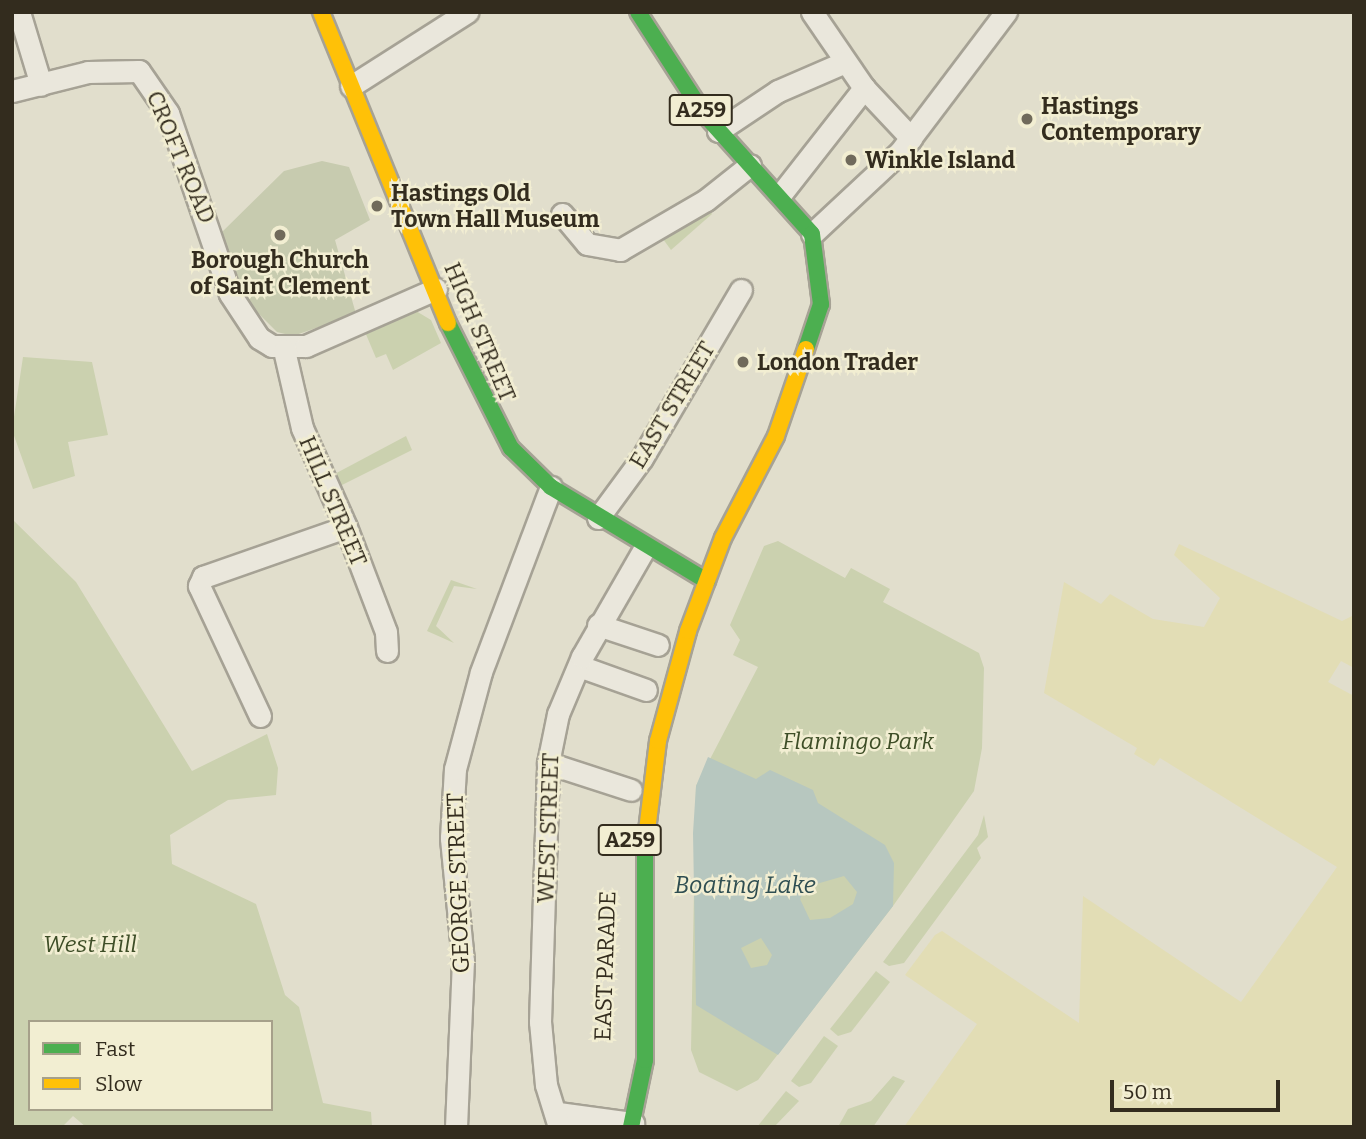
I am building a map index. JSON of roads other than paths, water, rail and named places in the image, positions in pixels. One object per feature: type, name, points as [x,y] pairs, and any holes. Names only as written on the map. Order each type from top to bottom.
[{"type":"main road","name":"HIGH STREET","points":[[321,12],[488,411],[511,448],[551,487],[681,575],[706,581]]},
{"type":"main road","name":"A259","points":[[638,12],[718,131],[781,194],[812,234],[821,304],[776,436],[706,581]]},
{"type":"main road","name":"A259","points":[[760,426],[789,394]]},
{"type":"main road","points":[[681,575],[696,546]]},
{"type":"main road","name":"EAST PARADE","points":[[632,1125],[645,1060],[650,788],[675,671],[706,581]]},
{"type":"main road","points":[[641,714],[660,637]]},
{"type":"main road","name":"EAST PARADE","points":[[625,1052],[631,790],[634,764]]},
{"type":"street","points":[[19,12],[41,85]]},
{"type":"street","points":[[351,86],[467,12]]},
{"type":"street","points":[[812,12],[864,88],[911,138]]},
{"type":"street","points":[[812,234],[865,191],[911,138],[1006,12]]},
{"type":"street","points":[[718,131],[778,91],[845,62]]},
{"type":"street","name":"CROFT ROAD","points":[[12,90],[121,68],[139,71],[156,90],[230,294],[259,338],[284,350]]},
{"type":"street","points":[[781,194],[864,88]]},
{"type":"street","points":[[562,214],[587,244],[620,250],[706,200],[750,165]]},
{"type":"street","points":[[284,350],[306,346],[436,289]]},
{"type":"street","name":"EAST STREET","points":[[598,517],[642,458],[741,290]]},
{"type":"street","name":"HILL STREET","points":[[284,350],[302,428],[346,527],[386,632],[387,651]]},
{"type":"street","name":"GEORGE STREET","points":[[456,1127],[463,961],[451,838],[455,769],[481,672],[551,487]]},
{"type":"street","points":[[260,716],[199,586],[203,577],[346,527]]},
{"type":"street","name":"WEST STREET","points":[[559,1120],[546,1085],[540,1021],[548,763],[558,714],[579,666],[598,625],[644,548]]},
{"type":"street","points":[[598,625],[660,637]]},
{"type":"street","points":[[579,666],[646,690]]},
{"type":"street","points":[[548,763],[631,790]]},
{"type":"street","points":[[559,1120],[611,1115],[632,1125]]},
{"type":"water","name":"Boating Lake","points":[[708,757],[756,779],[770,770],[813,790],[818,803],[885,845],[894,863],[893,906],[778,1055],[696,1005],[693,833],[696,786]],"holes":[[[844,876],[857,892],[853,904],[830,918],[810,920],[800,899],[806,887]],[[761,938],[772,955],[767,965],[751,968],[741,948]]]},
{"type":"place","name":"Hastings Contemporary","points":[[1027,119]]},
{"type":"place","name":"Winkle Island","points":[[851,160]]},
{"type":"place","name":"Hastings Old Town Hall Museum","points":[[377,206]]},
{"type":"place","name":"Borough Church of Saint Clement","points":[[280,235]]},
{"type":"place","name":"London Trader","points":[[743,362]]},
{"type":"park label","name":"Flamingo Park","points":[[858,741]]},
{"type":"park label","name":"West Hill","points":[[90,944]]}]
